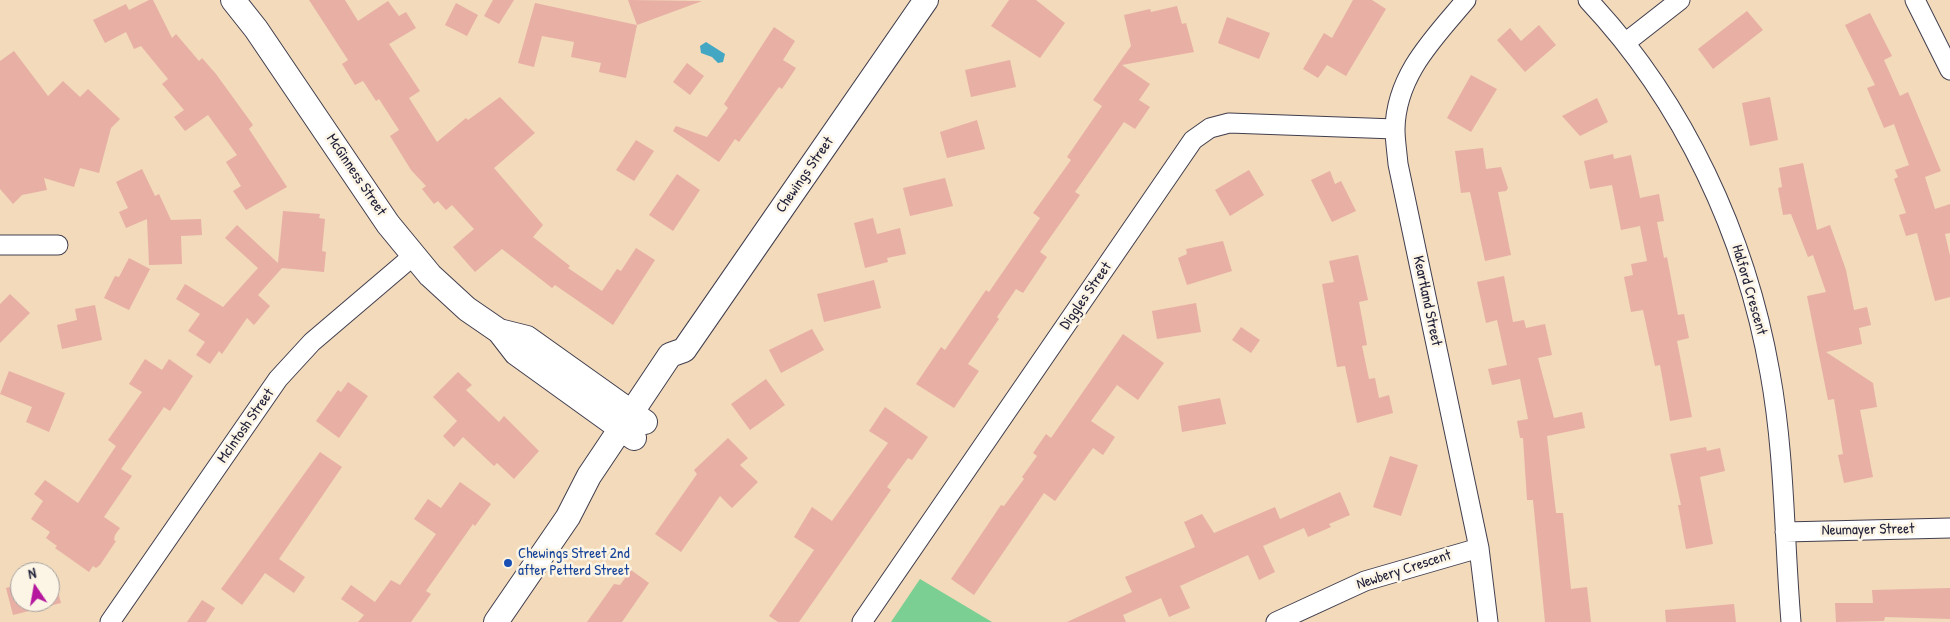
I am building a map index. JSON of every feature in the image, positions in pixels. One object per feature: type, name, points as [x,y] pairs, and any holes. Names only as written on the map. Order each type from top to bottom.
[{"type":"street","name":"McGinness Street","points":[[233,0],[256,29],[413,256],[467,309],[499,331],[527,338],[633,425]]},
{"type":"street","name":"Chewings Street","points":[[496,622],[568,517],[602,486],[670,355],[684,350],[926,0]]},
{"type":"street","name":"Keartland Street","points":[[1466,0],[1420,54],[1406,81],[1395,128],[1398,164],[1479,548],[1488,622]]},
{"type":"street","name":"Halford Crescent","points":[[1588,0],[1646,71],[1685,132],[1728,223],[1744,267],[1770,375],[1780,448],[1791,622]]},
{"type":"street","points":[[1625,43],[1680,0]]},
{"type":"street","points":[[1916,0],[1950,70]]},
{"type":"street","name":"Diggles Street","points":[[862,622],[1193,140],[1210,128],[1229,123],[1395,128]]},
{"type":"street","points":[[0,245],[58,246]]},
{"type":"street","name":"McIntosh Street","points":[[110,622],[278,379],[312,342],[413,256]]},
{"type":"street","name":"Neumayer Street","points":[[1785,532],[1950,528]]},
{"type":"street","name":"Newbery Crescent","points":[[1276,622],[1365,581],[1479,548]]},
{"type":"green space","points":[[920,579],[992,622],[891,622]]},
{"type":"water","points":[[706,42],[725,54],[723,62],[718,63],[712,57],[701,53],[700,46]]},
{"type":"building","points":[[149,0],[153,0],[172,38],[176,34],[199,61],[202,58],[216,74],[253,125],[249,129],[287,187],[246,210],[233,191],[241,186],[226,162],[237,155],[208,115],[185,131],[174,117],[184,110],[162,84],[168,79],[141,46],[134,49],[126,32],[105,43],[93,20],[126,4],[129,10]]},
{"type":"building","points":[[309,0],[345,0],[358,21],[388,1],[399,16],[406,12],[416,28],[389,44],[420,91],[409,98],[437,142],[466,118],[468,120],[500,97],[535,133],[494,168],[543,225],[533,237],[570,266],[568,268],[602,291],[617,269],[621,271],[636,248],[655,260],[613,325],[555,285],[552,288],[502,249],[475,272],[453,247],[474,229],[452,205],[446,210],[438,201],[434,204],[422,189],[426,186],[411,170],[390,136],[399,130],[379,99],[376,101],[363,81],[355,85],[342,64],[348,60]]},
{"type":"building","points":[[493,0],[514,0],[499,24],[484,16]]},
{"type":"building","points":[[628,0],[702,1],[637,25]]},
{"type":"building","points":[[1009,0],[1036,0],[1065,23],[1040,58],[991,26]]},
{"type":"building","points":[[1353,0],[1372,0],[1386,9],[1346,76],[1327,65],[1318,78],[1303,69],[1324,33],[1332,38]]},
{"type":"building","points":[[456,3],[478,15],[467,36],[445,25]]},
{"type":"building","points":[[535,3],[637,25],[626,78],[599,72],[601,63],[571,57],[574,42],[542,36],[534,67],[518,63]]},
{"type":"building","points":[[1177,6],[1182,24],[1186,23],[1194,52],[1122,65],[1150,84],[1139,100],[1150,107],[1135,129],[1124,122],[1075,192],[1080,195],[1040,252],[1047,257],[1023,293],[1016,289],[997,317],[999,319],[968,364],[979,371],[954,408],[916,384],[941,347],[945,350],[986,290],[989,292],[1040,218],[1033,213],[1071,160],[1067,157],[1102,106],[1093,100],[1131,46],[1124,15],[1150,9],[1151,12]]},
{"type":"building","points":[[1747,11],[1763,30],[1713,69],[1698,49]]},
{"type":"building","points":[[1870,13],[1892,56],[1884,60],[1900,96],[1908,92],[1941,171],[1925,177],[1935,209],[1950,204],[1950,233],[1945,234],[1950,256],[1950,297],[1935,301],[1917,233],[1906,236],[1899,215],[1906,213],[1894,179],[1898,177],[1895,170],[1909,165],[1894,124],[1884,128],[1867,88],[1875,85],[1845,25]]},
{"type":"building","points":[[1227,17],[1270,33],[1259,59],[1218,43]]},
{"type":"building","points":[[1539,25],[1556,45],[1525,72],[1497,40],[1510,28],[1521,41]]},
{"type":"building","points":[[774,27],[795,41],[783,60],[796,68],[782,89],[779,87],[739,142],[735,139],[719,162],[673,131],[676,126],[707,137],[728,108],[724,104]]},
{"type":"building","points":[[14,51],[48,96],[63,81],[80,97],[88,89],[120,119],[111,128],[99,173],[80,168],[74,187],[44,178],[47,190],[22,195],[13,204],[0,189],[0,61]]},
{"type":"building","points":[[1010,60],[1016,87],[971,97],[965,70]]},
{"type":"building","points":[[687,63],[704,76],[690,95],[673,82]]},
{"type":"building","points":[[1471,75],[1497,89],[1471,132],[1447,118]]},
{"type":"building","points":[[1770,97],[1778,140],[1750,146],[1742,103]]},
{"type":"building","points":[[1597,98],[1608,122],[1580,136],[1562,116]]},
{"type":"building","points":[[977,120],[985,149],[947,158],[940,132]]},
{"type":"building","points":[[636,140],[654,151],[634,181],[616,170]]},
{"type":"building","points":[[1483,148],[1486,169],[1501,167],[1508,188],[1506,191],[1498,192],[1511,255],[1485,261],[1470,192],[1461,193],[1455,151]]},
{"type":"building","points":[[1613,154],[1614,159],[1631,155],[1640,198],[1659,194],[1664,221],[1657,222],[1664,258],[1667,257],[1678,315],[1684,314],[1689,338],[1677,341],[1692,417],[1670,421],[1660,365],[1655,366],[1643,310],[1631,312],[1624,277],[1633,275],[1631,264],[1647,261],[1640,226],[1621,230],[1612,185],[1590,189],[1584,161]]},
{"type":"building","points":[[1803,163],[1817,230],[1830,225],[1846,270],[1854,310],[1867,307],[1871,325],[1859,328],[1862,344],[1826,352],[1873,383],[1877,407],[1860,410],[1873,477],[1844,483],[1838,455],[1843,454],[1834,399],[1828,400],[1807,296],[1826,292],[1813,255],[1808,257],[1791,214],[1783,215],[1778,188],[1782,187],[1779,168]]},
{"type":"building","points":[[142,169],[155,196],[159,194],[171,220],[201,219],[202,235],[181,236],[182,264],[149,265],[147,219],[126,228],[119,212],[128,208],[116,182]]},
{"type":"building","points":[[1249,170],[1264,195],[1230,216],[1215,190]]},
{"type":"building","points":[[1330,171],[1335,184],[1341,181],[1356,211],[1332,222],[1311,180]]},
{"type":"building","points":[[677,174],[700,190],[673,231],[649,215]]},
{"type":"building","points":[[945,178],[953,206],[910,216],[903,188]]},
{"type":"building","points":[[283,211],[320,214],[319,218],[325,219],[322,251],[326,252],[324,272],[282,268],[258,295],[270,306],[254,325],[247,318],[222,354],[219,351],[210,364],[196,355],[205,342],[188,331],[200,314],[176,299],[185,284],[223,307],[258,268],[225,238],[237,225],[278,263]]},
{"type":"building","points":[[873,218],[877,234],[900,228],[906,254],[887,258],[888,262],[865,268],[854,223]]},
{"type":"building","points":[[1223,241],[1232,271],[1187,285],[1178,258],[1187,254],[1186,249]]},
{"type":"building","points":[[1358,255],[1368,300],[1359,302],[1367,345],[1362,346],[1369,379],[1375,378],[1379,398],[1389,395],[1393,413],[1357,423],[1345,366],[1337,367],[1322,284],[1334,282],[1329,261]]},
{"type":"building","points":[[129,258],[150,269],[129,310],[104,298],[115,276],[119,277]]},
{"type":"building","points":[[1504,276],[1513,322],[1524,320],[1526,328],[1545,324],[1552,355],[1538,358],[1554,418],[1582,412],[1585,428],[1547,436],[1556,513],[1563,513],[1571,589],[1587,587],[1591,622],[1545,622],[1533,500],[1527,500],[1523,438],[1520,438],[1517,421],[1528,419],[1520,379],[1492,385],[1488,369],[1507,365],[1497,320],[1486,323],[1477,282]]},
{"type":"building","points":[[874,280],[881,308],[824,322],[817,294]]},
{"type":"building","points":[[10,294],[30,313],[0,343],[0,304]]},
{"type":"building","points":[[1196,303],[1201,332],[1157,339],[1152,311]]},
{"type":"building","points":[[95,305],[102,340],[62,349],[57,325],[77,320],[75,309]]},
{"type":"building","points":[[1241,327],[1260,340],[1251,353],[1232,340]]},
{"type":"building","points":[[812,329],[824,350],[781,373],[769,350]]},
{"type":"building","points":[[1123,334],[1164,363],[1138,400],[1117,385],[1091,421],[1115,437],[1103,455],[1093,448],[1055,501],[1044,493],[974,595],[951,579],[1001,505],[1004,506],[1024,479],[1022,477],[1037,456],[1033,453],[1046,434],[1051,438]]},
{"type":"building","points":[[145,359],[162,370],[169,359],[193,376],[170,411],[164,407],[121,469],[132,476],[104,517],[120,528],[115,535],[114,540],[116,541],[100,565],[96,568],[93,566],[89,572],[55,548],[57,546],[46,538],[50,532],[31,519],[43,501],[34,494],[45,480],[78,503],[116,446],[108,440],[142,392],[129,384]]},
{"type":"building","points":[[9,371],[65,393],[49,432],[26,422],[32,407],[0,394]]},
{"type":"building","points":[[458,372],[472,385],[466,390],[499,422],[504,416],[539,451],[514,479],[497,463],[494,466],[463,437],[454,447],[443,436],[457,421],[433,397]]},
{"type":"building","points":[[766,379],[785,405],[750,430],[731,404]]},
{"type":"building","points":[[348,382],[368,396],[339,438],[316,421],[338,390],[341,392]]},
{"type":"building","points":[[1220,398],[1226,424],[1182,432],[1178,406]]},
{"type":"building","points":[[885,407],[928,437],[912,460],[908,458],[887,487],[891,490],[799,622],[778,622],[769,616],[814,550],[794,537],[812,507],[832,521],[888,443],[869,431]]},
{"type":"building","points":[[728,438],[748,458],[740,465],[758,482],[732,508],[720,496],[681,552],[655,534],[697,474],[694,470]]},
{"type":"building","points":[[1706,447],[1707,451],[1720,448],[1725,471],[1700,477],[1713,544],[1686,549],[1678,505],[1681,505],[1670,454]]},
{"type":"building","points":[[320,452],[342,467],[279,559],[305,577],[294,593],[265,573],[242,605],[221,589]]},
{"type":"building","points":[[1390,456],[1418,465],[1401,516],[1373,507]]},
{"type":"building","points":[[460,482],[491,504],[475,526],[473,524],[426,591],[431,594],[411,622],[358,622],[364,615],[341,599],[351,585],[375,602],[391,580],[400,585],[436,534],[414,519],[428,499],[441,508]]},
{"type":"building","points":[[1340,492],[1350,515],[1329,524],[1331,527],[1308,537],[1304,528],[1263,546],[1275,572],[1259,580],[1248,555],[1180,586],[1190,608],[1169,617],[1161,598],[1123,615],[1126,622],[1067,622],[1132,592],[1125,577],[1195,547],[1184,522],[1202,514],[1214,533],[1275,507],[1280,519]]},
{"type":"building","points":[[631,570],[649,583],[622,622],[587,622],[614,584],[620,585]]},
{"type":"building","points":[[10,587],[10,603],[6,588]]},
{"type":"building","points":[[1950,588],[1950,619],[1885,617],[1884,621],[1836,622],[1835,603],[1873,603],[1872,590]]},
{"type":"building","points":[[202,600],[215,608],[206,622],[187,622]]},
{"type":"building","points":[[1734,604],[1736,622],[1666,622],[1665,610]]},
{"type":"building","points":[[12,612],[25,612],[13,615]]},
{"type":"place","name":"Chewings Street 2nd after Petterd Street","points":[[508,563]]}]
